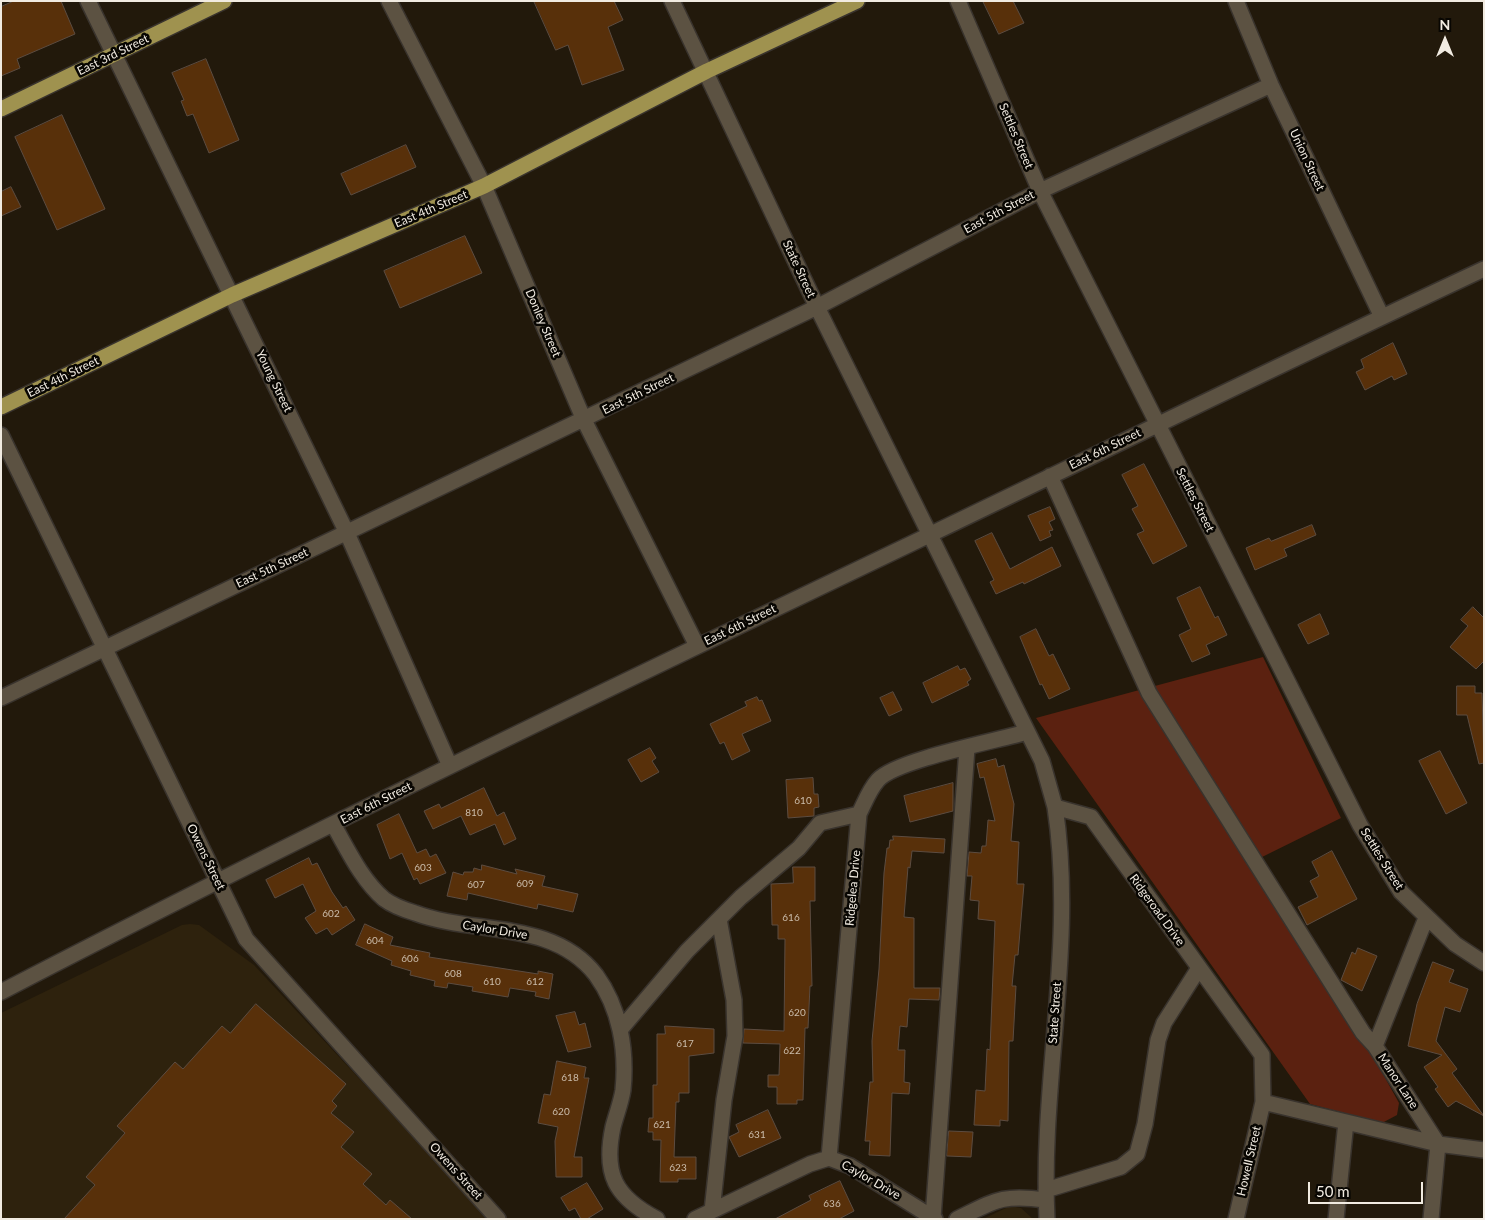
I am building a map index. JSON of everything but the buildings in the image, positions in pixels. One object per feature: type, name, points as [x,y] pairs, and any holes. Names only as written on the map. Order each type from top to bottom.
[{"type":"main road","name":"East 3rd Street","points":[[1,110],[224,1]]},
{"type":"main road","name":"East 4th Street","points":[[1,407],[232,294],[484,186],[707,71],[857,1]]},
{"type":"street","name":"Young Street","points":[[88,1],[347,533],[450,766]]},
{"type":"street","name":"Donley Street","points":[[388,1],[484,186],[584,420],[698,646]]},
{"type":"street","name":"State Street","points":[[672,1],[707,71],[818,308],[929,535]]},
{"type":"street","name":"Settles Street","points":[[958,1],[1040,191],[1360,824],[1401,892],[1455,944],[1484,963]]},
{"type":"street","name":"Union Street","points":[[1236,1],[1271,85],[1382,317]]},
{"type":"street","name":"East 5th Street","points":[[1,698],[818,308],[1040,191],[1271,85]]},
{"type":"street","name":"East 6th Street","points":[[1,992],[217,880],[450,766],[1157,424],[1484,269]]},
{"type":"street","name":"Owens Street","points":[[1,435],[246,939],[498,1219]]},
{"type":"street","points":[[1050,476],[1149,693],[1362,1033],[1375,1046]]},
{"type":"street","points":[[929,535],[1042,761],[1055,807]]},
{"type":"street","name":"Ridgelea Drive","points":[[829,1158],[859,814],[869,793],[879,779],[899,766],[1027,732]]},
{"type":"street","points":[[934,1218],[967,748]]},
{"type":"street","name":"State Street","points":[[1047,1219],[1045,1158],[1063,895],[1061,846],[1055,807]]},
{"type":"street","name":"Ridgeroad Drive","points":[[1055,807],[1090,817],[1262,1055],[1263,1102]]},
{"type":"street","points":[[620,1030],[687,951],[741,897],[799,848],[820,823],[859,814]]},
{"type":"street","name":"Caylor Drive","points":[[333,824],[363,877],[385,900],[438,922],[526,933],[557,943],[577,957],[594,973],[608,993],[618,1018],[623,1047],[623,1091],[608,1158],[613,1176],[624,1197],[657,1219]]},
{"type":"street","name":"Manor Lane","points":[[1426,918],[1375,1046],[1438,1144]]},
{"type":"street","points":[[712,1211],[724,1100],[735,1036],[734,1000],[719,919]]},
{"type":"street","points":[[958,1219],[998,1199],[1046,1195],[1121,1168],[1137,1154],[1145,1124],[1158,1040],[1164,1023],[1199,968]]},
{"type":"street","points":[[1263,1102],[1438,1144],[1484,1150]]},
{"type":"street","name":"Howell Street","points":[[1236,1219],[1263,1102]]},
{"type":"street","points":[[1336,1219],[1346,1122]]},
{"type":"street","points":[[1431,1219],[1438,1144]]},
{"type":"street","name":"Caylor Drive","points":[[695,1219],[810,1164],[829,1158],[850,1166],[934,1218]]},
{"type":"shaded area","points":[[1263,657],[1341,818],[1258,859],[1151,687]]},
{"type":"shaded area","points":[[1143,689],[1367,1045],[1399,1103],[1397,1115],[1382,1123],[1310,1104],[1036,718]]},
{"type":"shaded area","points":[[182,925],[199,925],[254,965],[467,1195],[486,1219],[1,1219],[1,1013]]},
{"type":"shaded area","points":[[1010,1206],[1021,1208],[1033,1219],[983,1219]]}]
